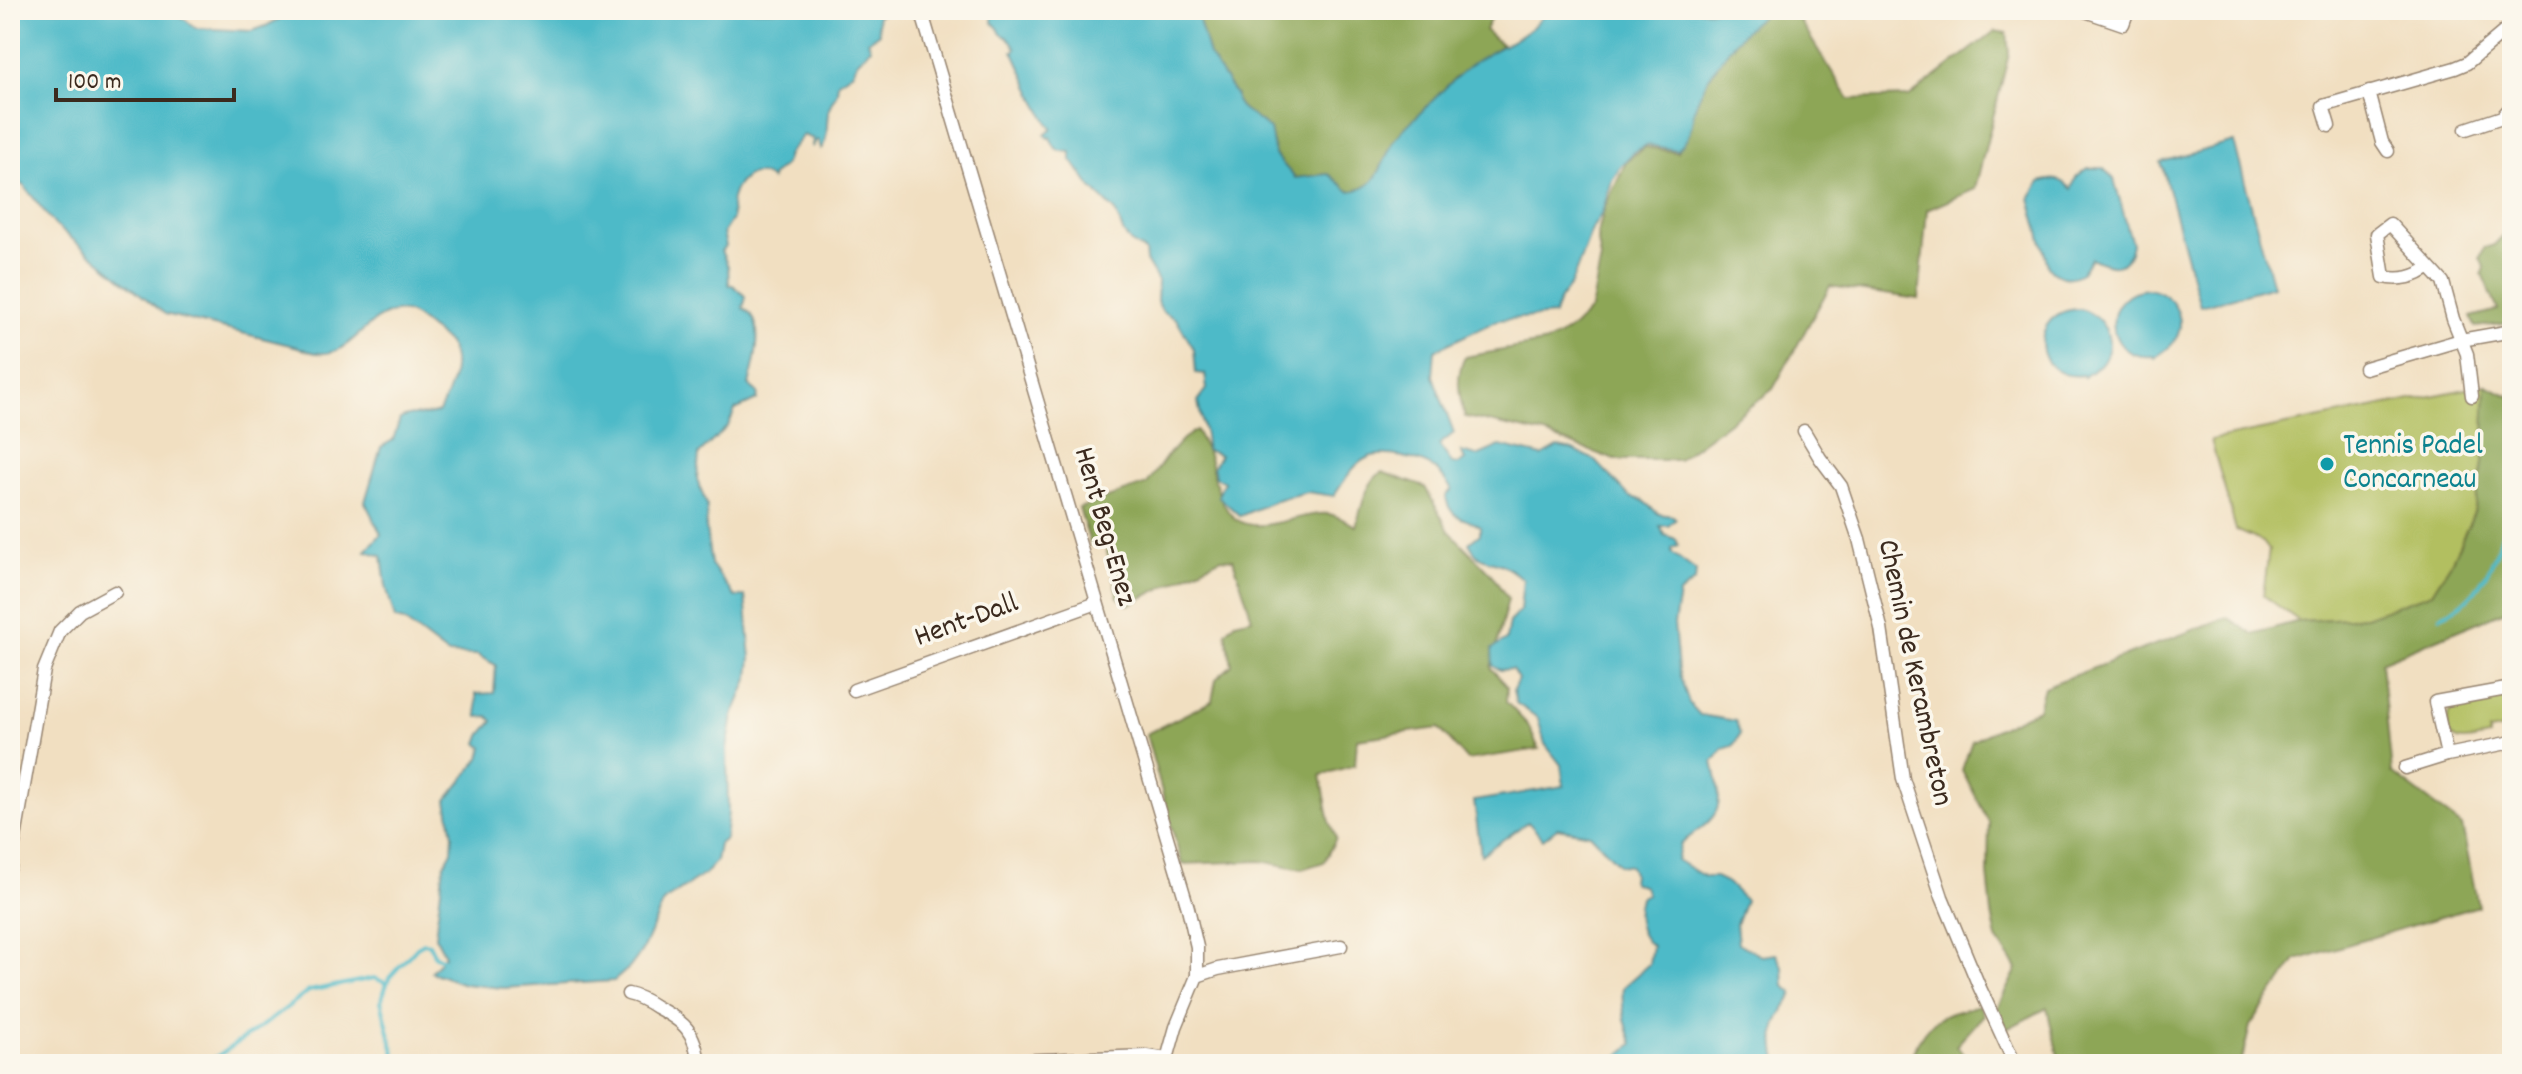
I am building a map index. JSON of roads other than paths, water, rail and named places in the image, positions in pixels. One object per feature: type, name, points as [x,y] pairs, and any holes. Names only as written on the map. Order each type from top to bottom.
[{"type":"street","name":"Hent Beg-Enez","points":[[921,10],[1188,908],[1197,947],[1197,976],[1176,1027],[1168,1062]]},
{"type":"street","points":[[2082,10],[2123,24],[2128,10]]},
{"type":"street","points":[[2329,126],[2323,106],[2467,63],[2512,25]]},
{"type":"street","points":[[2369,92],[2382,142],[2388,151]]},
{"type":"street","points":[[2466,129],[2502,117],[2512,106]]},
{"type":"street","points":[[2429,267],[2419,275],[2393,279],[2384,277],[2377,234],[2390,224],[2443,282],[2467,354],[2472,396]]},
{"type":"street","points":[[2365,368],[2461,340],[2512,331]]},
{"type":"street","name":"Chemin de Kerambreton","points":[[1804,431],[1841,486],[1859,539],[1881,628],[1903,779],[1942,897],[2015,1064]]},
{"type":"street","points":[[10,867],[44,670],[60,631],[80,611],[115,592]]},
{"type":"street","name":"Hent-Dall","points":[[854,690],[1097,603]]},
{"type":"street","points":[[2447,755],[2435,702],[2512,688]]},
{"type":"street","points":[[2405,768],[2447,755],[2512,742]]},
{"type":"street","points":[[1197,976],[1218,969],[1341,946]]},
{"type":"street","points":[[628,994],[676,1017],[692,1035],[699,1064]]},
{"type":"street","points":[[937,1064],[1147,1056],[1168,1062]]},
{"type":"water","points":[[10,10],[173,10],[196,28],[252,31],[296,10],[892,10],[877,16],[879,33],[868,41],[871,48],[858,60],[853,72],[838,82],[820,150],[819,141],[812,147],[813,139],[803,135],[771,180],[764,175],[750,175],[734,191],[732,219],[723,233],[726,246],[721,251],[728,266],[729,285],[746,297],[743,308],[755,322],[756,354],[749,385],[758,393],[757,400],[735,410],[728,426],[699,454],[697,479],[707,506],[706,530],[711,564],[735,597],[745,596],[751,658],[749,677],[733,716],[727,749],[728,813],[725,839],[719,844],[716,861],[705,874],[664,901],[642,951],[614,981],[503,988],[464,984],[431,972],[445,955],[435,936],[444,865],[452,851],[453,835],[447,800],[480,758],[483,748],[478,743],[493,721],[488,716],[478,717],[476,694],[494,693],[496,665],[477,655],[447,654],[404,621],[395,619],[382,556],[366,551],[381,534],[365,502],[381,447],[393,440],[400,419],[439,412],[454,372],[450,347],[420,320],[404,312],[382,316],[341,348],[329,353],[315,353],[165,314],[55,225],[25,187],[10,176]]},
{"type":"water","points":[[993,10],[1196,10],[1209,55],[1240,107],[1270,129],[1275,155],[1295,178],[1329,174],[1349,191],[1373,181],[1394,141],[1459,75],[1473,63],[1532,28],[1547,10],[1775,10],[1753,24],[1718,65],[1701,93],[1689,135],[1682,146],[1677,150],[1647,145],[1635,151],[1621,165],[1612,180],[1602,213],[1593,227],[1571,284],[1559,300],[1554,315],[1498,320],[1435,350],[1433,376],[1454,433],[1439,445],[1452,463],[1459,464],[1465,460],[1461,452],[1477,456],[1500,446],[1542,456],[1558,447],[1573,450],[1595,460],[1630,497],[1642,500],[1659,514],[1676,519],[1668,526],[1660,526],[1664,535],[1676,539],[1678,546],[1672,548],[1672,553],[1696,571],[1695,581],[1679,594],[1674,624],[1678,670],[1689,703],[1700,715],[1736,721],[1740,734],[1733,746],[1723,749],[1713,762],[1719,791],[1717,810],[1705,825],[1681,843],[1677,860],[1705,877],[1715,877],[1728,883],[1745,900],[1736,924],[1738,943],[1761,956],[1776,954],[1783,968],[1784,986],[1793,993],[1775,1030],[1778,1064],[1608,1064],[1633,1044],[1624,1016],[1623,987],[1649,964],[1652,946],[1640,930],[1638,918],[1640,897],[1647,894],[1644,887],[1632,882],[1630,866],[1620,865],[1590,834],[1557,828],[1543,839],[1528,822],[1481,855],[1474,801],[1564,786],[1561,765],[1545,744],[1538,718],[1516,703],[1513,690],[1518,679],[1512,669],[1500,670],[1493,666],[1492,649],[1506,640],[1509,622],[1520,611],[1523,579],[1476,553],[1469,543],[1480,534],[1480,527],[1450,509],[1446,496],[1452,489],[1437,471],[1412,459],[1392,455],[1367,458],[1353,469],[1334,496],[1307,492],[1279,499],[1240,516],[1218,496],[1224,482],[1216,477],[1213,467],[1220,455],[1206,450],[1198,401],[1207,389],[1205,374],[1196,373],[1194,349],[1176,319],[1163,312],[1157,301],[1158,281],[1146,261],[1145,251],[1131,243],[1124,234],[1115,211],[1092,188],[1071,159],[1071,152],[1057,149],[1050,137],[1045,135],[1052,129],[1013,51],[1016,49],[1014,44],[992,22]]},
{"type":"water","points":[[2234,142],[2273,286],[2200,306],[2161,162]]},
{"type":"water","points":[[2087,168],[2103,168],[2114,179],[2132,244],[2130,253],[2122,263],[2111,265],[2091,258],[2081,273],[2063,277],[2048,266],[2030,198],[2040,182],[2045,180],[2058,180],[2072,189],[2076,177]]},
{"type":"water","points":[[2151,289],[2173,303],[2180,327],[2173,343],[2155,358],[2136,355],[2124,348],[2116,337],[2113,324],[2122,300],[2134,292]]},
{"type":"water","points":[[2080,309],[2101,322],[2109,344],[2101,364],[2084,377],[2053,368],[2045,357],[2042,345],[2044,332],[2051,320],[2063,312]]},
{"type":"waterway","points":[[2440,616],[2470,597],[2481,583],[2498,549],[2512,495]]},
{"type":"waterway","points":[[397,1064],[381,1001],[389,978],[424,943],[429,944],[435,956],[446,961]]},
{"type":"waterway","points":[[206,1064],[309,991],[374,978],[386,983]]},
{"type":"place","name":"Tennis Padel Concarneau","points":[[2327,464]]}]
